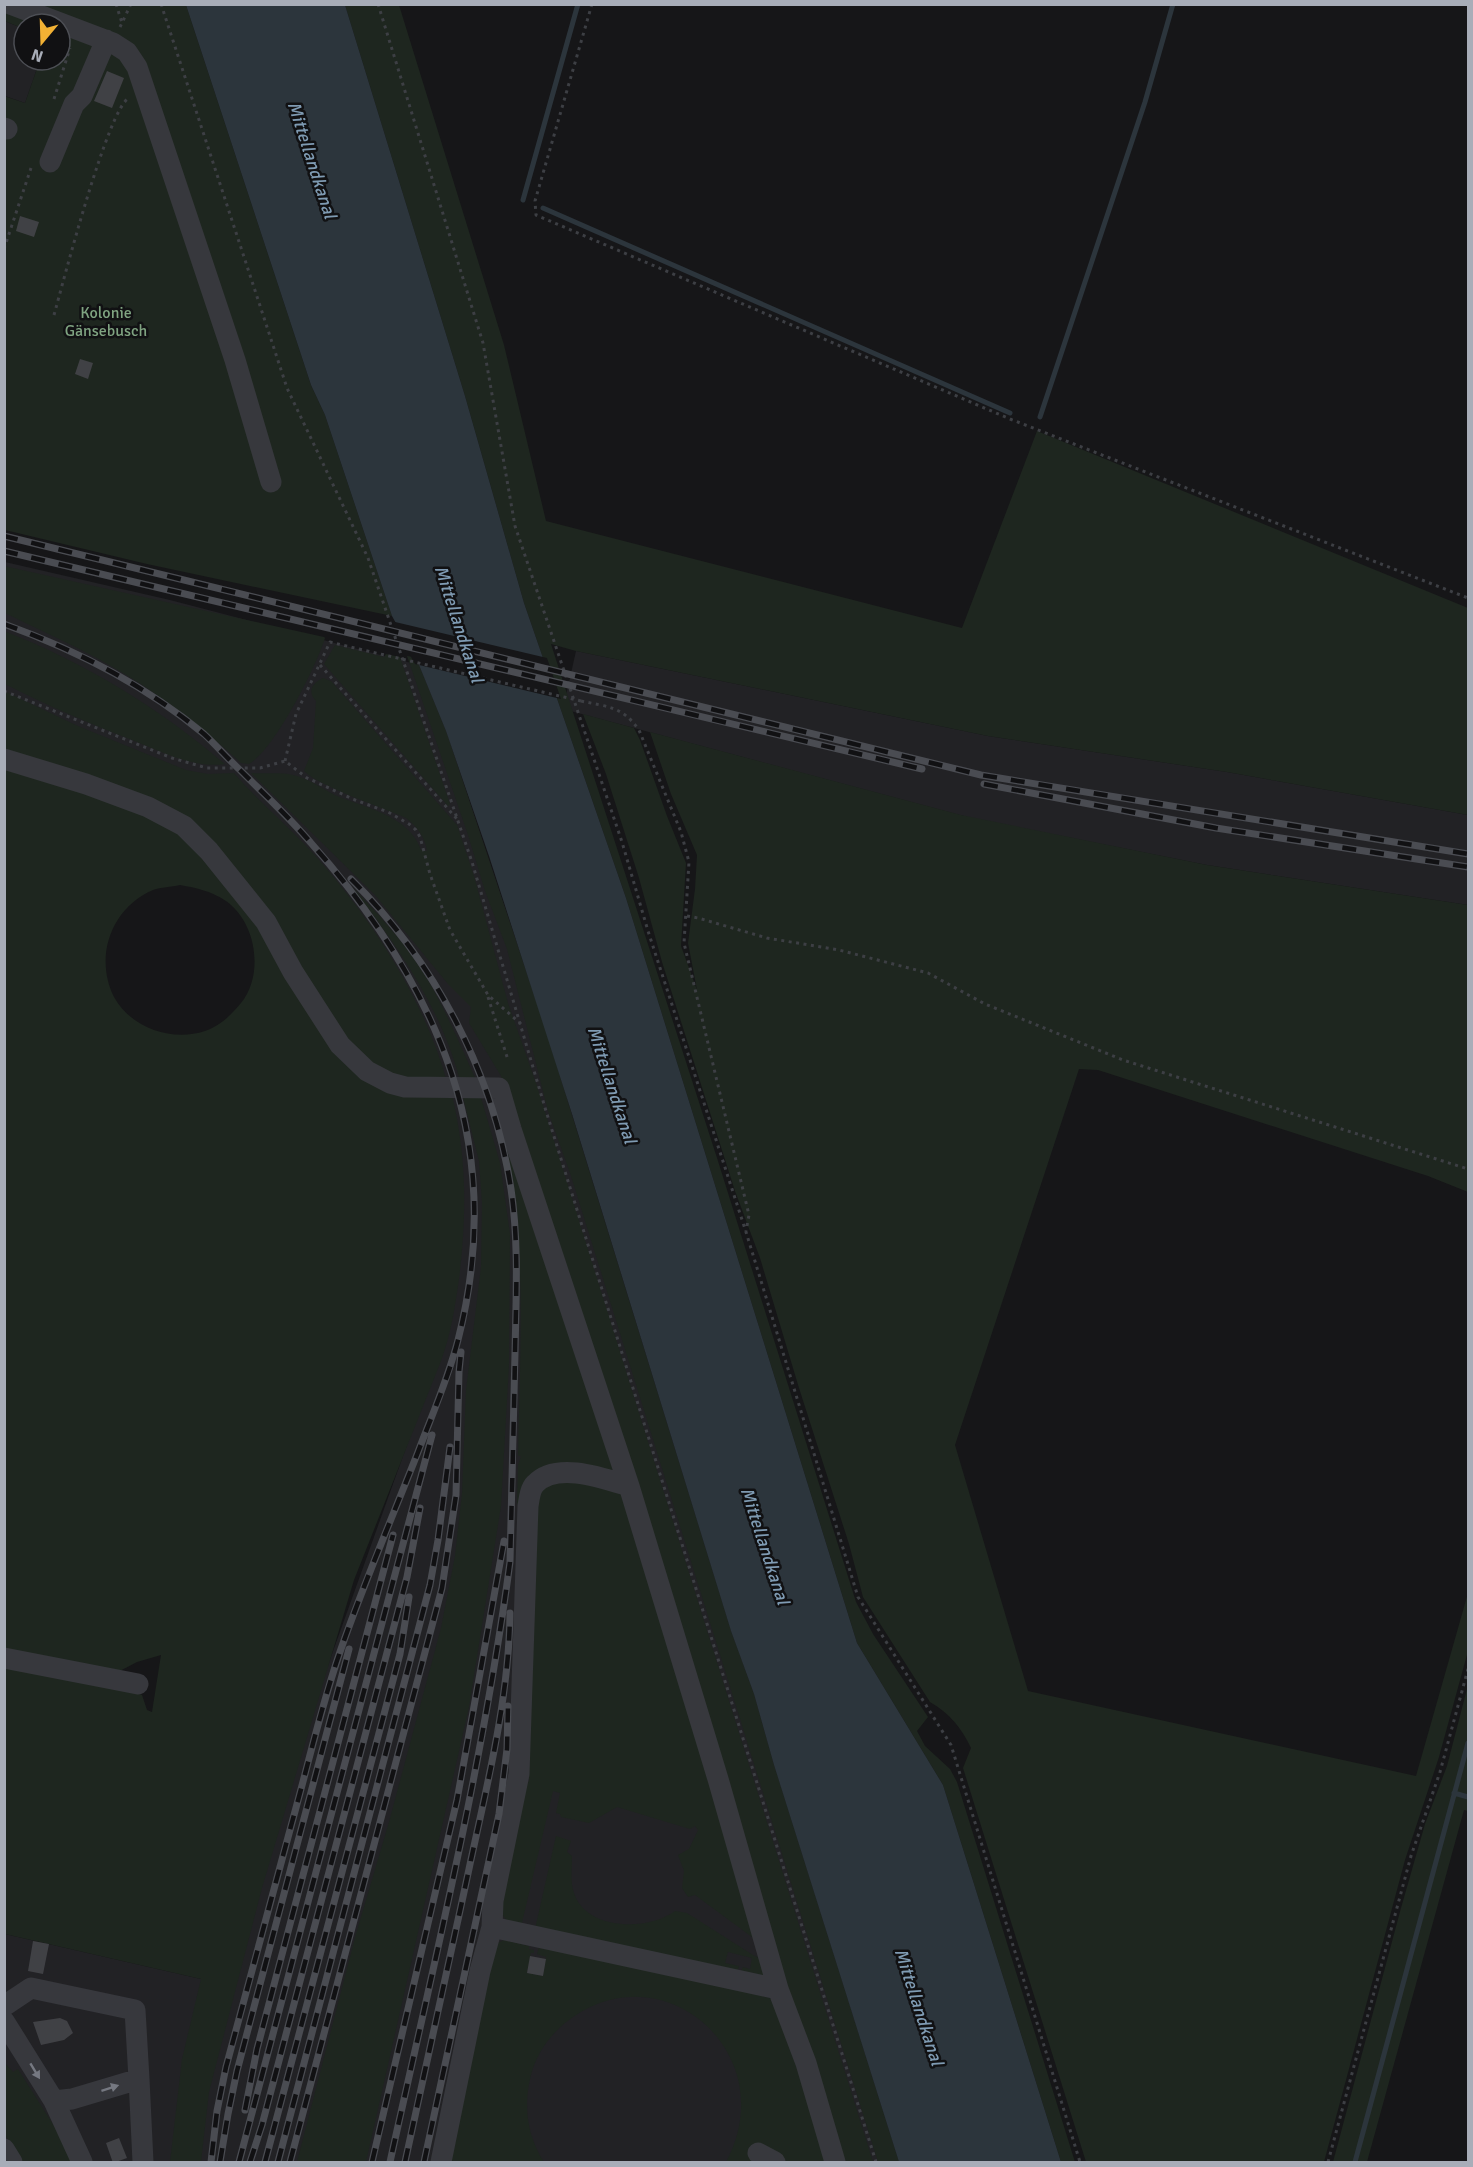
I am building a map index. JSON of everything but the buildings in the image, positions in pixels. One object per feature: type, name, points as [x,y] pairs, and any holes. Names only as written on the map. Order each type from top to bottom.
[{"type":"lane","points":[[10,4],[114,35],[137,67],[235,360],[272,482]]},
{"type":"lane","points":[[50,162],[74,104],[82,96],[114,35]]},
{"type":"lane","points":[[4,759],[97,788],[148,807],[184,826],[210,851],[266,922],[293,972],[340,1046],[367,1071],[390,1083],[405,1087],[499,1088],[629,1486],[718,1779],[778,1989],[806,2063],[836,2163]]},
{"type":"lane","points":[[441,2163],[480,1971],[492,1928],[493,1901],[519,1774],[528,1506],[533,1485],[546,1476],[576,1472],[629,1486]]},
{"type":"lane","points":[[4,1658],[138,1684]]},
{"type":"lane","points":[[492,1928],[778,1989]]},
{"type":"lane","points":[[4,2006],[31,1988],[135,2010],[143,2163]]},
{"type":"lane","points":[[4,2021],[54,2101],[82,2163]]},
{"type":"lane","points":[[54,2101],[72,2099],[139,2079]]},
{"type":"lane","points":[[4,2149],[12,2163]]},
{"type":"path","points":[[114,35],[116,4]]},
{"type":"path","points":[[114,35],[131,4]]},
{"type":"path","points":[[161,4],[287,388],[368,558],[458,820],[522,1025],[546,1112],[876,2163]]},
{"type":"path","points":[[378,4],[483,343],[515,526],[622,842],[648,931],[746,1232],[858,1597],[951,1745],[1080,2163]]},
{"type":"path","points":[[592,4],[535,201],[536,215],[1010,419],[1468,598]]},
{"type":"path","points":[[54,315],[89,191],[115,117],[124,100],[145,91]]},
{"type":"path","points":[[285,761],[296,714],[330,642],[618,710],[627,716],[639,730],[681,832],[689,862],[684,943],[749,1215],[746,1232]]},
{"type":"path","points":[[320,665],[458,820]]},
{"type":"path","points":[[4,691],[172,758],[207,768],[260,768],[285,761]]},
{"type":"path","points":[[285,761],[307,778],[388,812],[416,830],[450,930],[488,995],[508,1060]]},
{"type":"path","points":[[687,916],[767,938],[839,950],[928,973],[984,1004],[1123,1060],[1468,1169]]},
{"type":"path","points":[[488,995],[522,1025]]},
{"type":"path","points":[[1328,2163],[1411,1857],[1440,1772],[1468,1669]]},
{"type":"shaded area","points":[[5,21],[12,24],[12,72],[36,72],[25,103],[5,96]]},
{"type":"shaded area","points":[[5,562],[170,600],[419,665],[446,731],[546,1031],[731,1631],[754,1694],[774,1765],[899,2162],[5,2162],[5,1934],[201,1979],[322,1682],[417,1417],[422,1039],[5,722]]},
{"type":"shaded area","points":[[576,651],[988,736],[1227,772],[1468,815],[1468,905],[1207,865],[971,818],[563,709]]},
{"type":"green space","name":"Kolonie Gänsebusch","points":[[5,5],[186,5],[311,385],[325,415],[392,616],[147,564],[5,530],[4,96],[25,103],[36,72],[72,72],[72,12],[12,12],[12,24],[5,21]]},
{"type":"green space","points":[[345,5],[399,5],[504,345],[546,521],[962,628],[1037,431],[1468,608],[1468,815],[1227,772],[988,736],[551,644],[718,1161],[856,1602],[873,1634],[928,1717],[917,1731],[925,1746],[950,1769],[957,1782],[1075,2162],[1061,2162],[943,1785],[857,1643],[626,898],[524,603],[465,396]]},
{"type":"green space","points":[[4,566],[325,638],[304,687],[271,742],[249,764],[241,763],[187,717],[128,676],[5,613]]},
{"type":"green space","points":[[4,631],[93,672],[174,724],[225,764],[189,762],[166,754],[67,714],[5,684]]},
{"type":"green space","points":[[335,645],[384,657],[386,654],[400,657],[450,804],[448,806],[324,664]]},
{"type":"green space","points":[[407,656],[415,657],[446,731],[546,1031],[731,1631],[754,1694],[774,1765],[899,2162],[878,2162],[571,1176],[548,1111],[507,949],[485,891]]},
{"type":"green space","points":[[323,678],[331,681],[457,825],[474,876],[508,1003],[537,1086],[873,2162],[840,2162],[765,1950],[752,1937],[695,1895],[688,1897],[682,1888],[684,1871],[678,1855],[689,1849],[698,1830],[695,1826],[690,1829],[617,1807],[589,1823],[561,1817],[556,1813],[560,1793],[553,1791],[521,1927],[509,1923],[500,1912],[518,1802],[529,1781],[525,1738],[519,1506],[517,1503],[518,1465],[521,1456],[518,1456],[520,1261],[513,1184],[506,1145],[526,1158],[501,1076],[469,1023],[471,1007],[448,984],[375,895],[251,773],[283,774],[304,778],[335,795],[385,814],[407,828],[421,850],[427,851],[420,833],[406,818],[323,784],[304,771],[313,748],[316,701],[311,691],[316,682]]},
{"type":"green space","points":[[4,691],[78,726],[186,770],[208,774],[234,773],[320,861],[379,938],[396,965],[426,1023],[447,1082],[407,1082],[363,1063],[201,837],[5,756]]},
{"type":"green space","points":[[583,714],[634,728],[640,740],[686,863],[681,946],[697,990],[688,943],[697,855],[671,794],[650,732],[961,815],[1207,865],[1468,905],[1468,1192],[1428,1176],[1098,1070],[1079,1069],[955,1445],[1028,1691],[1416,1776],[1468,1593],[1468,1651],[1439,1757],[1405,1860],[1324,2162],[1086,2162],[963,1768],[971,1748],[954,1722],[930,1702],[863,1597],[849,1544],[760,1258],[735,1191],[662,962],[639,878],[606,774]]},
{"type":"green space","points":[[5,766],[159,816],[218,869],[352,1063],[451,1091],[460,1138],[464,1185],[462,1255],[447,1341],[354,1580],[262,1888],[209,2092],[201,2162],[170,2162],[182,2059],[201,1979],[5,1934],[5,1663],[123,1686],[142,1695],[147,1710],[152,1712],[161,1655],[137,1662],[116,1673],[5,1652]],"holes":[[[180,885],[215,895],[226,901],[236,911],[245,922],[254,950],[255,964],[248,991],[229,1016],[205,1031],[179,1035],[154,1030],[131,1017],[121,1008],[108,982],[106,950],[117,921],[138,898],[156,889]]]},
{"type":"green space","points":[[349,884],[390,928],[426,977],[447,1015],[477,1082],[461,1085],[443,1030],[416,978],[384,930]]},
{"type":"green space","points":[[480,1094],[500,1163],[510,1234],[509,1365],[501,1506],[469,1707],[366,2162],[297,2162],[356,1934],[389,1822],[441,1628],[455,1556],[462,1493],[466,1390],[481,1267],[482,1203],[479,1161],[463,1097]]},
{"type":"green space","points":[[1468,1685],[1468,1811],[1464,1810],[1367,2162],[1333,2162],[1401,1908],[1425,1824],[1447,1766]]},
{"type":"green space","points":[[556,1836],[571,1841],[567,1852],[572,1856],[574,1893],[581,1906],[591,1915],[604,1921],[635,1924],[664,1918],[675,1911],[687,1913],[762,1959],[767,1974],[761,1978],[740,1974],[743,1967],[750,1969],[752,1958],[728,1952],[725,1963],[739,1966],[737,1974],[535,1929]]},
{"type":"green space","points":[[504,1940],[529,1946],[529,1949],[534,1950],[534,1953],[531,1953],[527,1973],[543,1976],[546,1957],[537,1954],[540,1943],[774,1999],[828,2162],[786,2162],[757,2146],[762,2162],[726,2162],[740,2121],[739,2083],[726,2049],[703,2022],[673,2004],[638,1997],[601,2002],[565,2023],[540,2053],[531,2075],[527,2109],[530,2131],[544,2162],[445,2162],[481,1996],[498,1943]]},
{"type":"green space","points":[[4,2062],[13,2072],[18,2069],[56,2129],[71,2162],[22,2162],[5,2135]]},
{"type":"water","name":"Mittellandkanal","points":[[186,5],[345,5],[465,396],[524,603],[626,898],[857,1643],[943,1785],[1061,2162],[899,2162],[774,1765],[754,1694],[731,1631],[572,1114],[489,856],[446,731],[419,665],[392,616],[325,415],[311,385]]},
{"type":"pier","points":[[391,621],[547,658],[561,699],[415,664]]},
{"type":"waterway","points":[[523,200],[578,4]]},
{"type":"waterway","points":[[1040,417],[1145,102],[1173,4]]},
{"type":"waterway","points":[[543,208],[1010,413]]},
{"type":"waterway","points":[[1355,2162],[1468,1743]]},
{"type":"waterway","points":[[1454,1793],[1468,1797]]},
{"type":"railway","points":[[4,536],[981,775],[1468,854]]},
{"type":"railway","points":[[4,551],[922,769]]},
{"type":"railway","points":[[4,624],[57,645],[109,670],[181,716],[204,734],[303,833],[356,898],[395,954],[427,1012],[451,1072],[467,1135],[474,1200],[471,1269],[458,1340],[450,1369],[359,1600],[328,1688],[226,2067],[217,2111],[211,2162]]},
{"type":"railway","points":[[984,784],[1216,828],[1468,867]]},
{"type":"railway","points":[[351,879],[409,946],[456,1021],[475,1061],[502,1145],[514,1209],[516,1250],[510,1562],[472,1788],[390,2162]]},
{"type":"railway","points":[[290,2162],[442,1588],[456,1495],[461,1352]]},
{"type":"railway","points":[[239,2162],[432,1435]]},
{"type":"railway","points":[[278,2162],[430,1585],[450,1447]]},
{"type":"railway","points":[[250,2162],[262,2125],[407,1577],[420,1508]]},
{"type":"railway","points":[[245,2110],[257,2049],[393,1535]]},
{"type":"railway","points":[[372,2162],[457,1800],[504,1541]]},
{"type":"railway","points":[[265,2162],[400,1654],[409,1597]]},
{"type":"railway","points":[[405,2162],[496,1742],[506,1677],[510,1613]]},
{"type":"railway","points":[[220,2162],[237,2071],[349,1649]]},
{"type":"railway","points":[[424,2162],[499,1814],[507,1749],[508,1706]]}]
